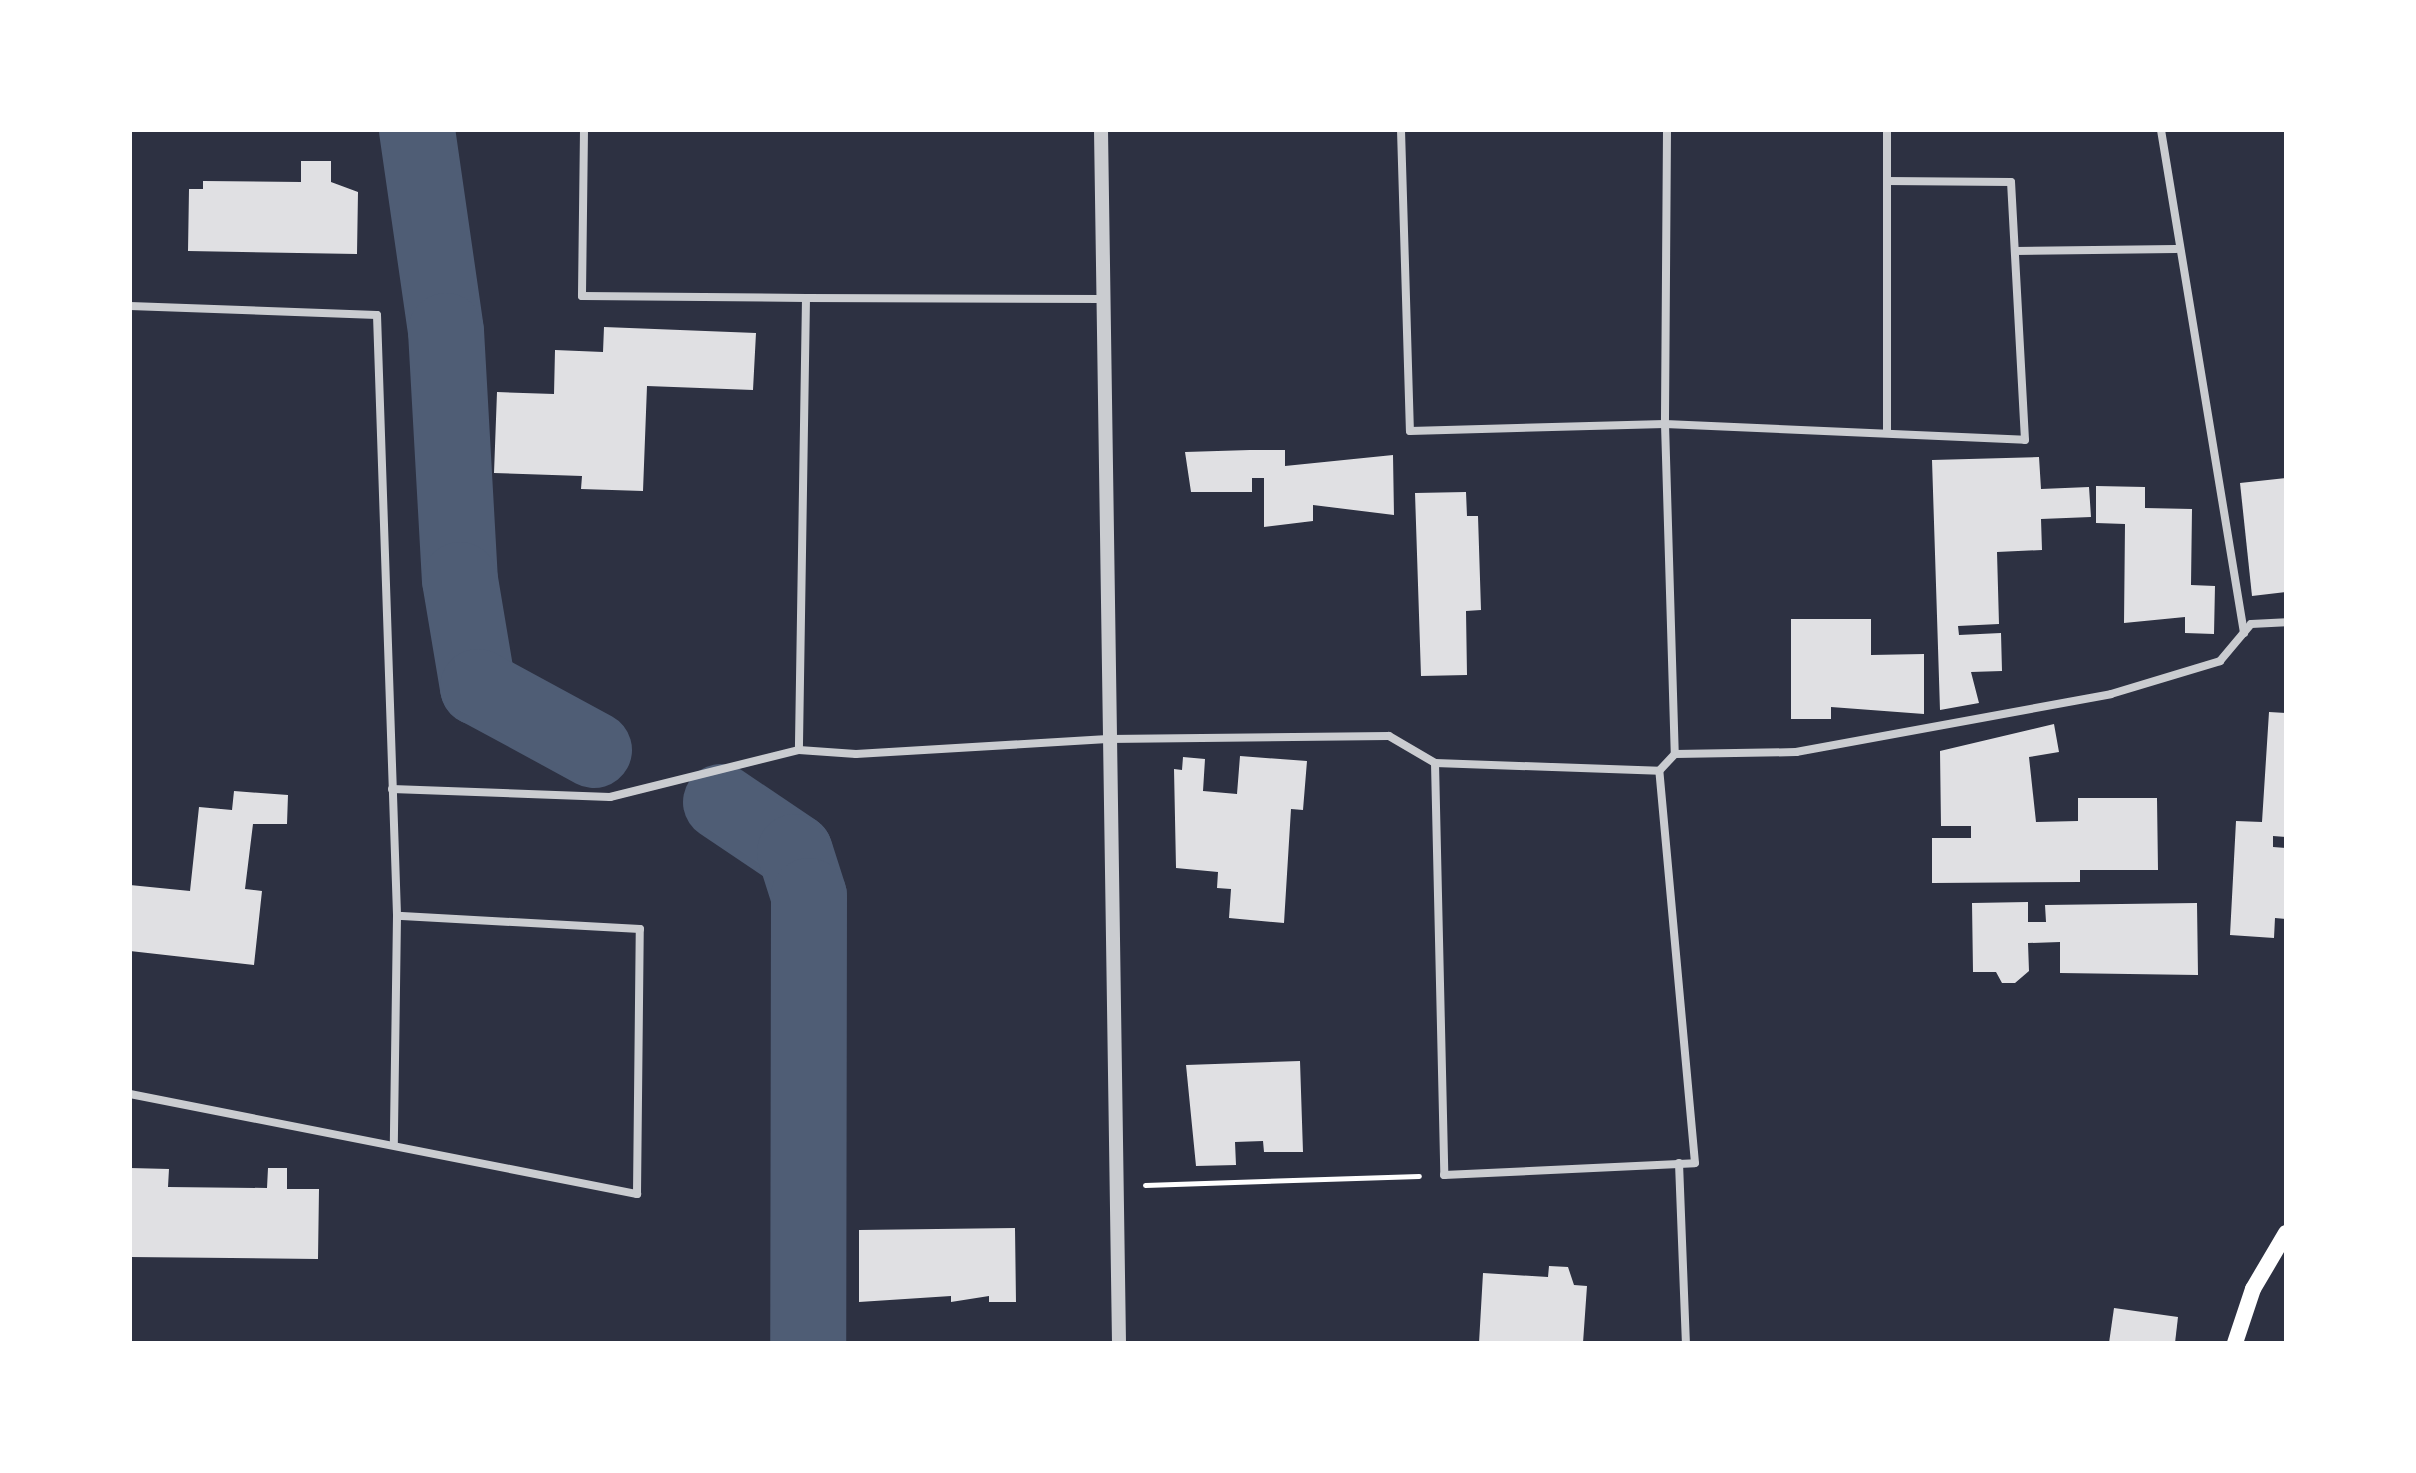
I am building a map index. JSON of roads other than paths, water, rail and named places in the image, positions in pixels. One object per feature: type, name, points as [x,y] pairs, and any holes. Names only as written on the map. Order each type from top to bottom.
[{"type":"main road","points":[[2235,1343],[2253,1289],[2286,1233]]},
{"type":"street","points":[[584,130],[582,296],[1103,299]]},
{"type":"street","points":[[1101,130],[1112,1187],[1119,1343]]},
{"type":"street","points":[[1401,130],[1410,431],[1665,424],[1887,431],[2025,440],[2011,182],[1887,181]]},
{"type":"street","points":[[1435,763],[1444,1175],[1695,1163],[1659,771],[1675,754],[1665,424],[1667,130]]},
{"type":"street","points":[[1887,130],[1887,431]]},
{"type":"street","points":[[2161,130],[2176,249],[2244,633]]},
{"type":"street","points":[[2015,251],[2176,249]]},
{"type":"street","points":[[799,750],[806,298]]},
{"type":"street","points":[[130,306],[377,315],[397,916],[394,1143]]},
{"type":"street","points":[[1675,754],[1796,752],[2111,694],[2220,661],[2251,624],[2286,622]]},
{"type":"street","points":[[392,789],[610,797],[799,750],[856,754],[1108,739],[1389,736],[1435,763],[1659,771]]},
{"type":"street","points":[[130,1094],[394,1143],[637,1194],[640,929],[397,916]]},
{"type":"street","points":[[1679,1163],[1686,1343]]},
{"type":"waterway","points":[[417,130],[446,331],[460,580],[478,687],[594,750]]},
{"type":"waterway","points":[[721,802],[795,852],[809,896],[808,1343]]}]
